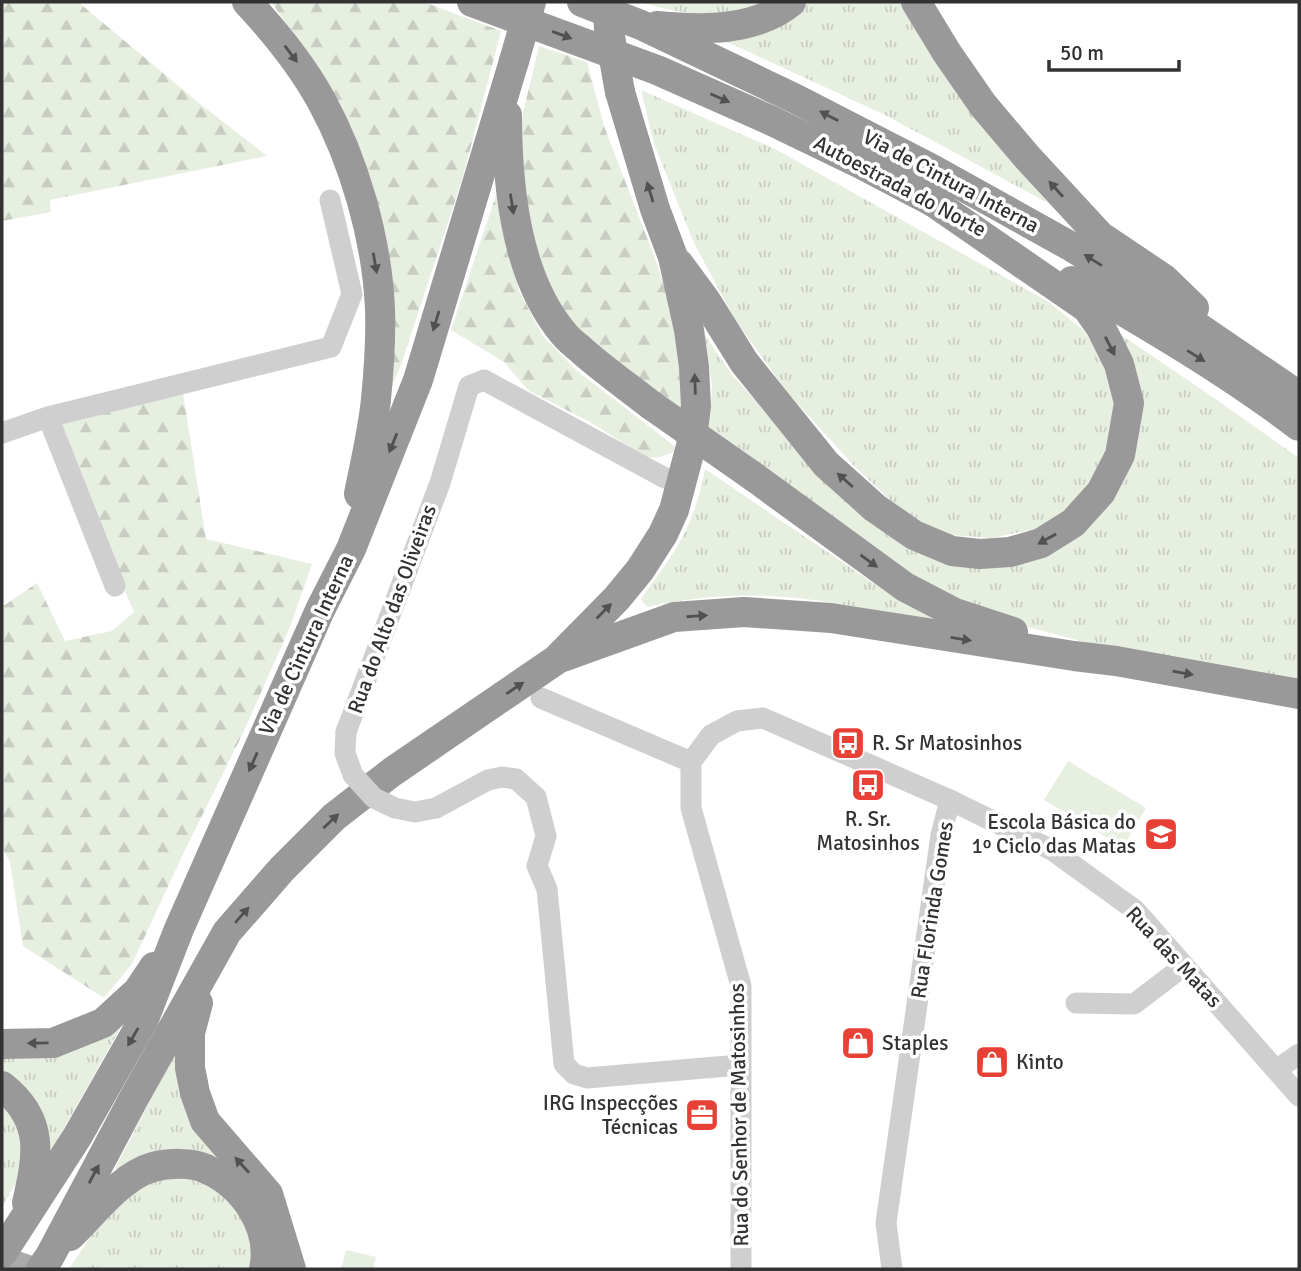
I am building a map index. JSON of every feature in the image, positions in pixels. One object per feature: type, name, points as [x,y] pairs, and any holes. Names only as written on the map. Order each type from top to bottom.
[{"type":"highway","points":[[247,2],[281,41],[321,99],[350,167],[361,201],[376,272],[380,309],[376,403],[358,500],[320,610]]},
{"type":"highway","name":"Autoestrada do Norte","points":[[472,2],[657,70],[772,121],[926,197],[1116,306],[1207,363],[1299,426]]},
{"type":"highway","name":"Via de Cintura Interna","points":[[2,1253],[77,1137],[144,1019],[179,929],[320,610],[351,549],[418,380],[531,2]]},
{"type":"highway","name":"Via de Cintura Interna","points":[[582,2],[641,24],[932,169],[1072,247],[1161,302],[1299,396]]},
{"type":"highway","points":[[41,1265],[227,932],[282,869],[334,817],[392,772],[556,660],[617,598],[663,534],[674,510],[691,446],[696,406],[694,367],[673,257],[655,209],[620,92],[609,31],[608,2]]},
{"type":"highway","points":[[641,24],[691,28],[743,25],[781,10],[790,2]]},
{"type":"highway","points":[[916,2],[983,105],[1070,205],[1100,236],[1164,279],[1253,363]]},
{"type":"highway","points":[[511,72],[507,149],[511,204],[524,254],[541,300],[564,334],[594,362],[651,405],[905,587],[955,613],[1031,638],[1116,661]]},
{"type":"highway","points":[[673,257],[706,301],[744,362],[826,464],[866,499],[914,535],[952,551],[979,554],[1010,552],[1041,543],[1073,523],[1101,492],[1120,455],[1129,403],[1119,364],[1101,328],[1087,308],[926,197]]},
{"type":"highway","points":[[556,660],[674,617],[744,612],[831,618],[1116,661],[1299,694]]},
{"type":"highway","points":[[2,1044],[53,1043],[103,1023],[138,991],[179,929]]},
{"type":"highway","points":[[208,965],[190,1033],[190,1068],[195,1093],[205,1121],[268,1194],[291,1269]]},
{"type":"highway","points":[[2,1086],[15,1096],[30,1119],[36,1146],[33,1174],[21,1225]]},
{"type":"highway","points":[[41,1265],[116,1188],[133,1176],[175,1163],[205,1168],[229,1182],[248,1201],[263,1230],[267,1257],[264,1269]]},
{"type":"main road","points":[[2,1259],[41,1265]]},
{"type":"street","points":[[2,433],[48,418],[331,347],[352,294],[330,200]]},
{"type":"street","name":"Rua do Alto das Oliveiras","points":[[665,478],[484,380],[469,386],[440,482],[346,732],[345,753],[354,775],[374,798],[395,808],[415,812],[436,808],[488,780],[502,777],[516,779],[536,797],[546,836],[537,866],[547,889],[564,1063],[574,1074],[587,1078],[740,1065]]},
{"type":"street","points":[[48,418],[115,586]]},
{"type":"street","points":[[541,698],[691,762]]},
{"type":"street","name":"Rua das Matas","points":[[691,762],[711,735],[737,721],[763,718],[950,800],[1052,850],[1135,910],[1299,1096]]},
{"type":"street","name":"Rua do Senhor de Matosinhos","points":[[691,762],[691,808],[741,986],[741,1269]]},
{"type":"street","name":"Rua Florinda Gomes","points":[[892,1269],[886,1223],[939,847],[950,800]]},
{"type":"street","points":[[1076,1003],[1134,1004],[1184,965]]},
{"type":"street","points":[[1276,1069],[1299,1054]]},
{"type":"green space","points":[[2,2],[78,2],[267,156],[50,200],[51,212],[2,221]]},
{"type":"green space","points":[[271,2],[424,2],[501,31],[463,177],[401,365],[387,398],[395,321],[386,235],[360,156],[320,71]]},
{"type":"green space","points":[[640,2],[764,2],[744,11],[704,14],[665,9]]},
{"type":"green space","points":[[808,2],[905,2],[989,133],[1048,203],[885,115],[725,41],[786,21]]},
{"type":"green space","points":[[539,46],[587,62],[604,126],[673,312],[685,413],[579,333],[556,301],[538,261],[528,219],[520,143],[523,113]]},
{"type":"green space","points":[[641,90],[775,149],[1049,302],[1083,330],[1104,360],[1115,407],[1109,450],[1098,474],[1058,518],[1035,529],[992,538],[951,535],[909,518],[854,466],[788,393],[735,320],[694,243],[654,144]]},
{"type":"green space","points":[[497,192],[519,291],[543,336],[576,370],[677,448],[672,453],[656,458],[644,456],[590,422],[529,391],[504,362],[451,330]]},
{"type":"green space","points":[[1120,334],[1299,458],[1299,683],[1084,642],[1028,627],[964,603],[901,569],[707,426],[712,386],[705,335],[732,375],[774,420],[931,554],[1096,518],[1117,494],[1131,465],[1139,393],[1134,363]]},
{"type":"green space","points":[[183,393],[206,539],[312,564],[290,627],[243,733],[132,964],[104,998],[23,946],[10,862],[2,848],[2,607],[37,583],[65,641],[112,631],[134,612],[54,426]]},
{"type":"green space","points":[[705,469],[876,585],[912,607],[945,622],[830,602],[771,596],[709,597],[647,607],[641,599],[674,551],[693,515]]},
{"type":"green space","points":[[1068,761],[1146,808],[1123,847],[1044,800]]},
{"type":"green space","points":[[121,1027],[49,1155],[2,1074],[2,1057],[93,1041]]},
{"type":"green space","points":[[181,1040],[239,1174],[115,1169]]},
{"type":"green space","points":[[2,1106],[15,1120],[24,1148],[19,1177],[2,1207]]},
{"type":"green space","points":[[181,1176],[220,1193],[236,1206],[247,1224],[254,1269],[70,1267],[104,1217],[149,1179]]},
{"type":"green space","points":[[346,1250],[376,1257],[373,1269],[341,1269]]},
{"type":"place","name":"R. Sr Matosinhos","points":[[848,743]]},
{"type":"place","name":"R. Sr. Matosinhos","points":[[868,785]]},
{"type":"place","name":"Escola Básica do 1º Ciclo das Matas","points":[[1161,834]]},
{"type":"place","name":"Staples","points":[[858,1043]]},
{"type":"place","name":"Kinto","points":[[992,1062]]},
{"type":"place","name":"IRG Inspecções Técnicas","points":[[702,1115]]}]
